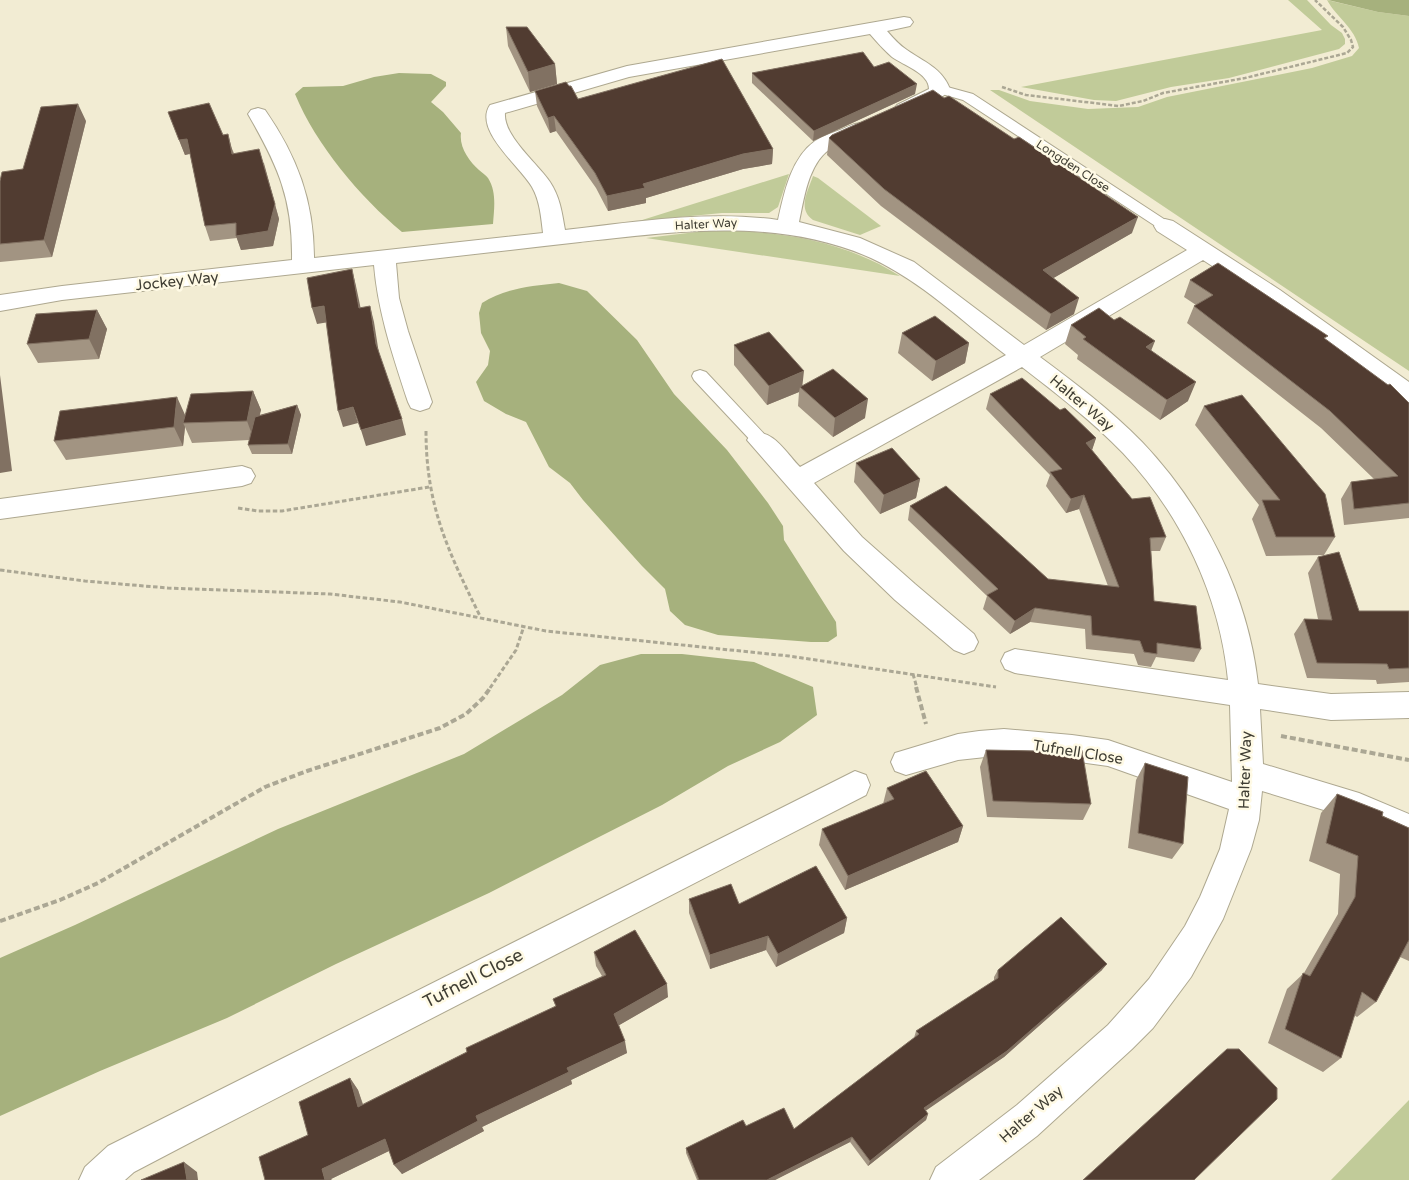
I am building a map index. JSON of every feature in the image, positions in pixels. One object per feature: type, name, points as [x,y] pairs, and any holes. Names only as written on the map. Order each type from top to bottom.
[{"type":"street","points":[[555,238],[549,200],[541,184],[510,145],[495,122],[494,114],[497,109],[626,72],[904,22]]},
{"type":"street","points":[[874,28],[898,52],[933,76],[938,83],[949,91]]},
{"type":"street","points":[[787,226],[801,177],[808,160],[814,152],[822,146],[929,97],[949,91]]},
{"type":"street","points":[[258,114],[278,148],[296,191],[302,231],[303,267]]},
{"type":"street","name":"Halter Way","points":[[354,261],[705,223],[743,222],[787,226],[854,242],[893,260],[941,292],[1092,409],[1118,433],[1164,484],[1184,513],[1207,554],[1227,608],[1237,644],[1245,694],[1247,787],[1242,822],[1230,863],[1214,904],[1187,952],[1158,994],[1121,1035],[1025,1122],[949,1180]]},
{"type":"street","name":"Longden Close","points":[[1165,226],[1272,295],[1409,394]]},
{"type":"street","points":[[798,480],[1023,356],[1202,251]]},
{"type":"street","points":[[384,258],[388,298],[396,331],[420,402]]},
{"type":"street","name":"Jockey Way","points":[[0,303],[62,293],[354,261]]},
{"type":"street","points":[[760,440],[798,480],[853,544],[898,586],[964,642]]},
{"type":"street","points":[[0,509],[229,478]]},
{"type":"street","points":[[1015,660],[1330,706],[1409,706]]},
{"type":"street","name":"Tufnell Close","points":[[920,758],[958,746],[1004,742],[1108,753],[1147,765],[1247,787],[1359,807],[1409,829]]},
{"type":"street","name":"Tufnell Close","points":[[98,1180],[121,1159],[184,1126],[855,785]]},
{"type":"lane","name":"Longden Close","points":[[949,91],[968,97],[997,115],[1165,226]]},
{"type":"lane","points":[[700,376],[760,440]]},
{"type":"path","points":[[949,91],[989,85],[1004,87],[1026,95],[1119,106],[1143,101],[1163,93],[1246,78],[1320,61],[1347,52],[1353,47],[1349,33],[1316,0]]},
{"type":"path","points":[[420,402],[426,426],[425,442],[429,487],[436,518],[445,545],[480,617]]},
{"type":"path","points":[[229,478],[225,500],[231,506],[258,511],[282,511],[326,505],[429,487]]},
{"type":"path","points":[[0,570],[85,581],[168,588],[330,594],[400,602],[546,631],[789,656]]},
{"type":"path","points":[[0,921],[60,900],[98,884],[265,787],[306,771],[440,728],[466,714],[483,698],[516,650],[524,626]]},
{"type":"path","points":[[913,674],[920,758]]},
{"type":"path","points":[[1247,730],[1409,760]]},
{"type":"green space","points":[[1288,0],[1307,0],[1331,25],[1342,33],[1345,44],[1339,49],[1229,78],[1171,87],[1116,101],[1094,100],[1021,87],[1322,30]]},
{"type":"green space","points":[[1327,0],[1378,12],[1409,16],[1409,371],[990,90],[999,90],[1030,101],[1088,109],[1138,107],[1167,97],[1312,68],[1352,56],[1359,48],[1350,29]]},
{"type":"green space","points":[[1328,0],[1409,0],[1409,16],[1378,12]]},
{"type":"green space","points":[[399,73],[431,74],[446,82],[446,86],[431,102],[443,112],[461,133],[462,143],[468,158],[491,183],[494,201],[493,224],[402,232],[355,186],[327,151],[295,94],[303,87],[343,86],[374,77]]},
{"type":"green space","points":[[789,174],[778,207],[769,213],[722,213],[639,221]]},
{"type":"green space","points":[[813,176],[881,226],[860,235],[813,220],[806,211],[805,200]]},
{"type":"green space","points":[[713,230],[762,233],[810,240],[856,254],[900,276],[646,238]]},
{"type":"green space","points":[[559,283],[587,291],[637,340],[674,394],[727,450],[768,503],[783,526],[784,540],[836,622],[837,636],[828,642],[811,642],[718,635],[685,625],[670,611],[665,589],[642,566],[570,483],[549,467],[526,422],[506,414],[484,401],[476,382],[488,365],[490,351],[481,333],[479,313],[482,303],[510,291]]},
{"type":"green space","points":[[641,654],[682,654],[754,662],[813,687],[817,715],[780,742],[728,766],[662,805],[489,893],[336,964],[227,1018],[100,1071],[0,1116],[0,958],[75,925],[278,829],[464,754],[562,695],[600,665]]},
{"type":"green space","points":[[1409,1100],[1409,1180],[1331,1180]]},
{"type":"building","points":[[506,27],[527,27],[555,64],[528,72]]},
{"type":"building","points":[[863,52],[874,67],[889,62],[917,84],[814,131],[752,73]]},
{"type":"building","points":[[722,59],[773,149],[743,154],[643,184],[645,188],[607,196],[595,173],[554,116],[548,118],[535,91],[566,82],[571,86],[578,99]]},
{"type":"building","points":[[933,90],[944,98],[949,96],[1014,139],[1019,137],[1138,217],[1043,270],[1079,298],[1051,314],[884,189],[829,138]]},
{"type":"building","points":[[209,103],[223,135],[228,134],[232,154],[259,149],[275,204],[268,231],[236,236],[236,223],[205,226],[187,139],[179,140],[168,112]]},
{"type":"building","points":[[78,104],[44,240],[0,244],[0,181],[2,172],[23,169],[41,107]]},
{"type":"building","points":[[1218,263],[1328,336],[1324,338],[1388,385],[1390,384],[1409,403],[1409,503],[1354,509],[1351,482],[1398,476],[1330,411],[1194,306],[1213,295],[1190,280]]},
{"type":"building","points":[[352,269],[359,308],[370,306],[376,344],[402,419],[361,430],[353,407],[338,411],[324,306],[312,308],[307,278]]},
{"type":"building","points":[[1099,308],[1114,320],[1120,317],[1155,341],[1146,347],[1196,382],[1167,400],[1083,339],[1086,337],[1071,325]]},
{"type":"building","points":[[97,310],[89,339],[27,344],[36,314]]},
{"type":"building","points":[[935,316],[969,343],[936,361],[902,333]]},
{"type":"building","points":[[769,332],[804,371],[769,386],[734,345]]},
{"type":"building","points":[[833,369],[868,399],[835,418],[800,387]]},
{"type":"building","points":[[1022,378],[1060,410],[1065,408],[1096,438],[1086,443],[1132,499],[1150,497],[1166,537],[1150,538],[1154,601],[1196,606],[1201,649],[1157,643],[1157,654],[1144,652],[1140,641],[1092,635],[1091,616],[1035,608],[1015,621],[987,595],[998,589],[910,506],[946,486],[1048,579],[1119,587],[1084,495],[1071,499],[1050,472],[1062,469],[990,394]]},
{"type":"building","points":[[253,391],[247,421],[183,423],[191,394]]},
{"type":"building","points":[[1242,395],[1325,494],[1335,537],[1276,537],[1262,500],[1280,500],[1204,406]]},
{"type":"building","points":[[177,397],[174,427],[54,441],[60,411]]},
{"type":"building","points":[[297,405],[288,444],[248,445],[255,417]]},
{"type":"building","points":[[892,448],[920,479],[884,495],[856,463]]},
{"type":"building","points":[[1339,552],[1359,611],[1409,611],[1409,668],[1389,669],[1387,664],[1317,663],[1304,619],[1332,620],[1318,557]]},
{"type":"building","points":[[1037,749],[1082,750],[1091,804],[993,801],[986,750],[1038,751]]},
{"type":"building","points":[[1145,763],[1188,777],[1183,844],[1138,833]]},
{"type":"building","points":[[926,771],[963,826],[848,876],[822,829],[894,799],[887,788]]},
{"type":"building","points":[[1337,794],[1383,812],[1382,816],[1409,828],[1409,940],[1376,1002],[1362,992],[1341,1058],[1285,1029],[1303,973],[1310,976],[1355,897],[1358,856],[1326,843]]},
{"type":"building","points":[[816,866],[847,918],[778,954],[768,936],[710,955],[689,899],[731,884],[739,904]]},
{"type":"building","points":[[1061,917],[1107,964],[1007,1051],[924,1108],[928,1114],[870,1161],[852,1137],[767,1180],[699,1180],[686,1148],[743,1120],[746,1126],[784,1108],[794,1129],[919,1034],[916,1031],[998,978],[998,970]]},
{"type":"building","points":[[635,930],[667,984],[614,1014],[625,1041],[567,1068],[569,1072],[476,1116],[478,1121],[394,1165],[385,1139],[322,1169],[325,1180],[265,1180],[259,1157],[308,1135],[299,1102],[350,1078],[358,1107],[467,1052],[466,1048],[556,1006],[553,999],[606,975],[594,952]]},
{"type":"building","points":[[1227,1049],[1239,1049],[1277,1088],[1277,1099],[1194,1180],[1083,1180]]},
{"type":"building","points":[[184,1162],[187,1180],[141,1180]]}]
